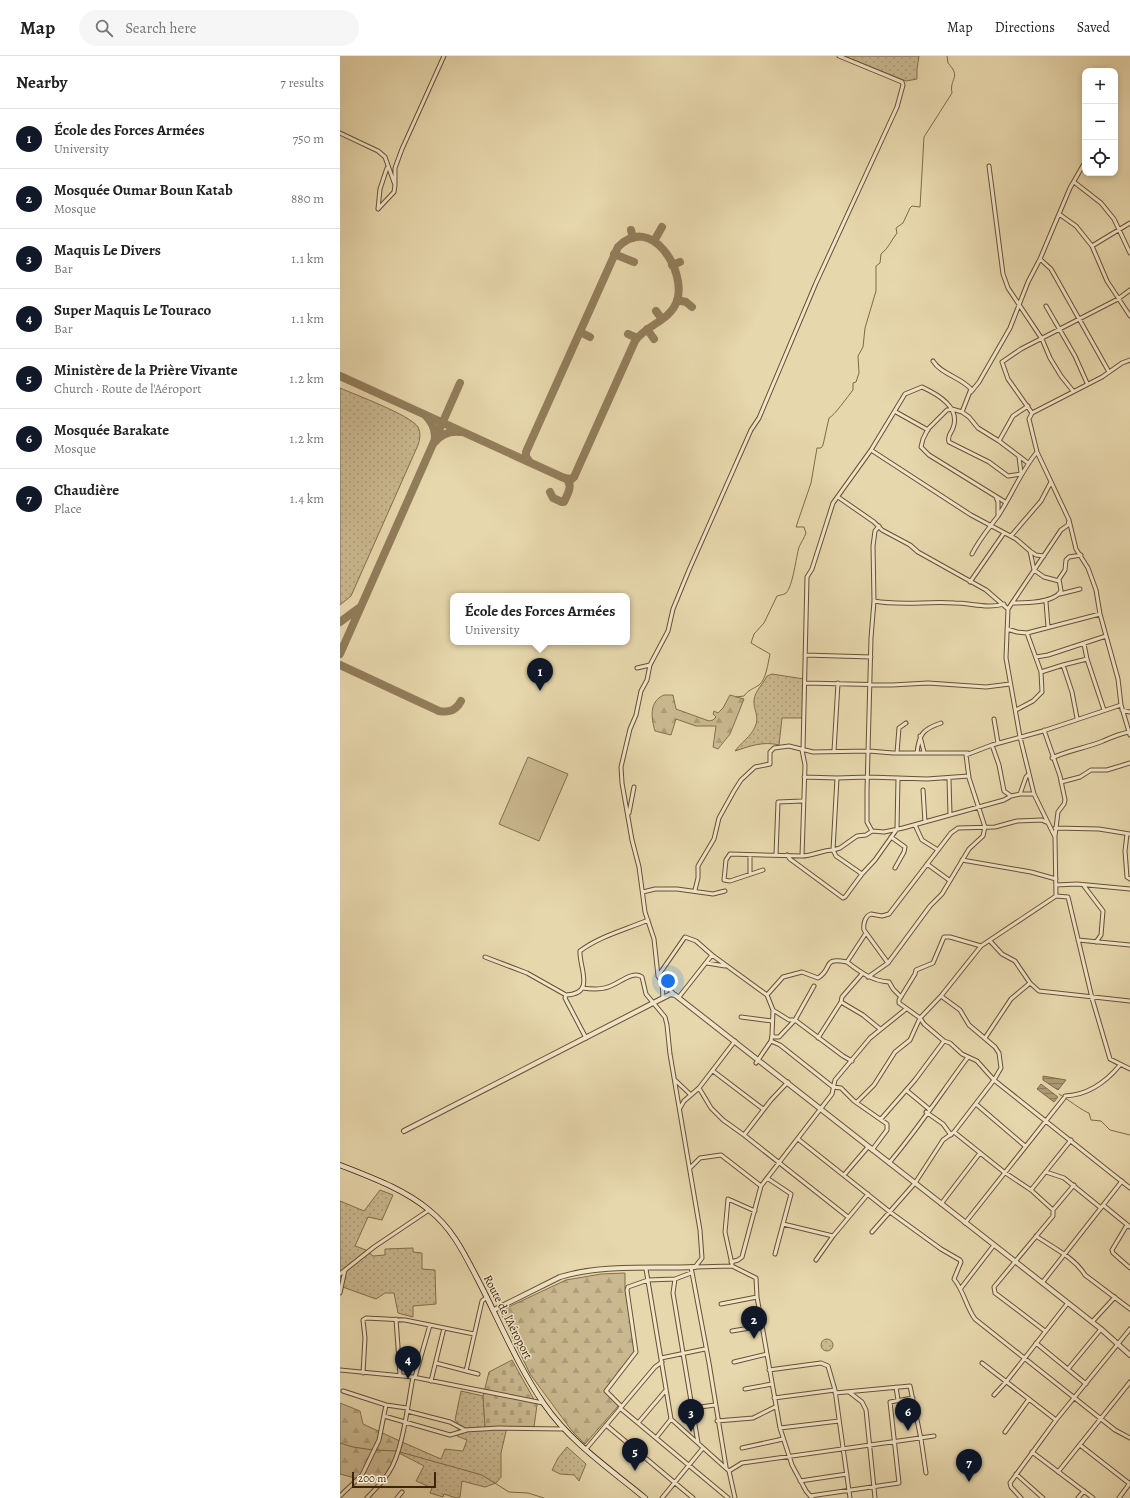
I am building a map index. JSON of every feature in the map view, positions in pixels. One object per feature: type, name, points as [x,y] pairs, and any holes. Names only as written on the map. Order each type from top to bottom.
[{"type":"main road","name":"Route de l'Aéroport","points":[[340,1165],[402,1193],[429,1210],[454,1236],[487,1296],[526,1374],[544,1403],[564,1429],[645,1498]]},
{"type":"street","points":[[388,167],[380,189],[378,209],[394,192],[395,168],[402,149],[444,56]]},
{"type":"street","points":[[839,56],[902,82],[903,85],[897,107],[816,283],[760,418],[751,430],[689,570],[673,609],[668,631],[650,665],[647,680],[641,691],[636,715],[630,729],[622,767],[622,783],[648,920],[654,939],[658,976],[662,982],[677,996],[735,1041],[757,1061],[788,1082],[941,1204],[966,1222],[1067,1304],[1092,1322],[1130,1355]]},
{"type":"street","points":[[340,133],[378,151],[385,157],[395,185]]},
{"type":"street","points":[[989,166],[1002,274],[1008,288],[1042,338],[1050,358],[1073,391]]},
{"type":"street","points":[[962,412],[971,392],[976,387],[1010,328],[1019,304],[1059,214],[1082,167]]},
{"type":"street","points":[[1074,182],[1101,202],[1114,218],[1118,230],[1130,253]]},
{"type":"street","points":[[1059,214],[1076,226],[1092,246],[1105,277],[1130,316]]},
{"type":"street","points":[[1092,246],[1130,223]]},
{"type":"street","points":[[1040,259],[1051,270],[1110,372]]},
{"type":"street","points":[[1032,413],[1008,379],[1002,362],[1042,338],[1118,299],[1130,290]]},
{"type":"street","points":[[1046,306],[1076,356],[1087,383]]},
{"type":"street","points":[[996,354],[1004,360]]},
{"type":"street","points":[[1052,758],[1070,750],[1102,741],[1113,736],[1130,734],[1122,710],[1118,679],[1100,614],[1096,590],[1088,568],[1076,549],[1069,520],[1037,452],[1029,419],[1032,413],[1087,383],[1102,377],[1122,363],[1130,360]]},
{"type":"street","points":[[933,361],[936,366],[969,387],[971,392]]},
{"type":"street","points":[[802,856],[802,801],[805,764],[803,750],[807,577],[812,569],[830,509],[871,450],[884,426],[896,412],[907,392],[922,387],[942,397],[952,409],[954,421],[953,428],[949,435],[949,442],[989,462],[1008,476],[1021,474]]},
{"type":"street","points":[[999,441],[1013,416],[1028,406]]},
{"type":"street","points":[[1005,502],[929,455],[922,448],[921,444],[928,430],[944,413],[952,409],[962,412],[969,417],[978,428],[999,441],[1028,463]]},
{"type":"street","points":[[896,412],[928,430]]},
{"type":"street","points":[[871,450],[989,526],[1011,536],[1036,555],[1044,556]]},
{"type":"street","points":[[972,554],[989,526],[998,516],[1028,463],[1037,452]]},
{"type":"street","points":[[1019,457],[1021,474]]},
{"type":"street","points":[[1011,536],[1041,501],[1051,482]]},
{"type":"street","points":[[838,497],[893,537],[910,544],[918,552],[986,590],[1008,609]]},
{"type":"street","points":[[996,497],[998,502],[998,516]]},
{"type":"street","points":[[1055,838],[1046,822],[1034,794],[1020,737],[1006,658],[1007,629],[1008,609],[1061,530],[1068,525],[1069,520]]},
{"type":"street","points":[[872,831],[868,826],[866,814],[874,601],[873,546],[875,531],[879,526]]},
{"type":"street","points":[[970,582],[1004,533]]},
{"type":"street","points":[[1030,551],[1034,570],[1044,576],[1059,581]]},
{"type":"street","points":[[1060,594],[1061,591],[1059,581],[1065,570],[1067,558],[1081,555]]},
{"type":"street","points":[[1013,603],[1046,602],[1060,594],[1080,589]]},
{"type":"street","points":[[874,601],[901,603],[1004,604]]},
{"type":"street","points":[[1046,602],[1048,627]]},
{"type":"street","points":[[1007,629],[1027,633],[1100,614]]},
{"type":"street","points":[[1016,710],[1033,702],[1042,692],[1040,672],[1027,633]]},
{"type":"street","points":[[1036,657],[1084,644],[1106,636]]},
{"type":"street","points":[[1084,644],[1087,659],[1104,710]]},
{"type":"street","points":[[805,655],[871,657]]},
{"type":"street","points":[[1040,672],[1087,659]]},
{"type":"street","points":[[637,668],[650,665]]},
{"type":"street","points":[[1063,665],[1072,692],[1077,718]]},
{"type":"street","points":[[805,683],[928,683],[986,687],[1010,684]]},
{"type":"street","points":[[834,751],[838,684]]},
{"type":"street","points":[[695,890],[698,878],[698,866],[714,839],[719,818],[741,780],[757,766],[770,764],[770,752],[774,748],[789,746],[813,752],[869,751],[897,753],[968,753],[1121,705]]},
{"type":"street","points":[[1122,710],[1130,712]]},
{"type":"street","points":[[994,720],[998,743]]},
{"type":"street","points":[[897,753],[899,728],[906,723]]},
{"type":"street","points":[[917,753],[920,736],[924,731],[941,723]]},
{"type":"street","points":[[1044,730],[1061,782],[1065,800],[1058,812],[1055,828],[1056,896]]},
{"type":"street","points":[[920,736],[924,752]]},
{"type":"street","points":[[992,745],[999,765],[1004,791],[1011,796]]},
{"type":"street","points":[[868,977],[888,963],[930,906],[942,894],[949,880],[969,849],[983,836],[985,827],[968,776],[965,758],[968,753]]},
{"type":"street","points":[[1061,782],[1067,779],[1080,777],[1091,770],[1107,770],[1130,763]]},
{"type":"street","points":[[1020,794],[1026,777],[1029,774]]},
{"type":"street","points":[[804,776],[837,778],[868,777],[949,779],[968,776]]},
{"type":"street","points":[[837,778],[833,850],[836,856],[862,874]]},
{"type":"street","points":[[787,855],[790,860],[843,898],[897,830],[898,778]]},
{"type":"street","points":[[949,779],[950,815]]},
{"type":"street","points":[[628,815],[634,787]]},
{"type":"street","points":[[923,790],[925,822]]},
{"type":"street","points":[[763,870],[730,881],[724,880],[728,855],[809,856],[825,850],[840,848],[857,836],[866,835],[872,831],[884,832],[897,830],[1004,800],[1011,796],[1020,794],[1034,794]]},
{"type":"street","points":[[776,855],[778,802],[802,801]]},
{"type":"street","points":[[888,963],[877,945],[866,933],[863,927],[866,918],[871,914],[882,916],[889,914],[938,850],[958,828],[995,827],[1019,820],[1042,820],[1046,822]]},
{"type":"street","points":[[915,825],[922,840],[938,850]]},
{"type":"street","points":[[1055,828],[1099,829],[1129,834],[1125,851],[1127,877],[1130,879]]},
{"type":"street","points":[[884,832],[904,847],[904,852],[895,868]]},
{"type":"street","points":[[750,855],[750,874]]},
{"type":"street","points":[[962,860],[1031,872],[1056,879]]},
{"type":"street","points":[[927,864],[949,880]]},
{"type":"street","points":[[1056,885],[1077,884],[1084,886],[1130,889]]},
{"type":"street","points":[[1084,886],[1103,911],[1101,935],[1096,942]]},
{"type":"street","points":[[643,892],[655,889],[695,890],[713,894],[725,890]]},
{"type":"street","points":[[857,1102],[874,1085],[895,1052],[910,1040],[920,1018],[941,996],[982,946],[1056,896],[1068,897],[1092,998],[1110,1060],[1130,1069]]},
{"type":"street","points":[[582,988],[584,973],[580,951],[608,935],[632,928],[648,920]]},
{"type":"street","points":[[847,962],[866,933]]},
{"type":"street","points":[[658,976],[685,937],[696,941],[712,956],[767,995],[772,1010],[772,1035],[771,1041],[757,1061]]},
{"type":"street","points":[[982,946],[950,937],[944,938],[933,963],[916,970],[899,1003],[920,1018],[924,1024],[944,1042],[950,1043],[962,1054],[977,1061],[994,1080],[1130,1188]]},
{"type":"street","points":[[1078,940],[1130,945]]},
{"type":"street","points":[[990,941],[1002,954],[1015,961],[1030,983],[1039,991],[1130,1001]]},
{"type":"street","points":[[677,996],[712,956]]},
{"type":"street","points":[[485,957],[527,973],[566,995],[574,995],[582,988],[607,988],[630,976],[638,975],[642,977],[644,991],[652,1003],[665,1017],[702,1250],[702,1258],[693,1267],[691,1273],[709,1363],[714,1405],[726,1468]]},
{"type":"street","points":[[767,995],[783,977],[802,972],[818,978],[822,976],[830,962],[835,960],[847,962],[862,974],[880,982],[889,982],[893,989],[901,997]]},
{"type":"street","points":[[707,963],[727,966]]},
{"type":"street","points":[[818,1038],[841,1002],[842,997],[862,974]]},
{"type":"street","points":[[662,982],[663,998]]},
{"type":"street","points":[[985,1038],[1010,999],[1030,983]]},
{"type":"street","points":[[772,1035],[774,1037],[779,1037],[795,1020],[814,986]]},
{"type":"street","points":[[404,1131],[652,1003],[671,994],[677,996]]},
{"type":"street","points":[[566,995],[565,998],[586,1038]]},
{"type":"street","points":[[872,1232],[915,1183],[944,1140],[954,1132],[994,1080],[1001,1068],[999,1054],[995,1047],[969,1025],[960,1010],[941,996]]},
{"type":"street","points":[[841,1002],[863,1015],[880,1029]]},
{"type":"street","points":[[731,1262],[742,1257],[755,1211],[760,1186],[822,1109],[832,1094],[835,1080],[870,1038],[906,1009]]},
{"type":"street","points":[[772,1010],[789,1020],[795,1020],[852,1061]]},
{"type":"street","points":[[741,1017],[772,1021]]},
{"type":"street","points":[[680,1108],[713,1071],[735,1041]]},
{"type":"street","points":[[771,1041],[780,1045],[833,1087],[840,1088],[888,1127],[844,1175]]},
{"type":"street","points":[[880,1119],[906,1090],[944,1042]]},
{"type":"street","points":[[889,1162],[914,1133],[926,1112],[968,1057]]},
{"type":"street","points":[[966,1222],[1045,1120],[1065,1097],[1083,1094],[1104,1082],[1120,1065]]},
{"type":"street","points":[[713,1071],[763,1109]]},
{"type":"street","points":[[674,1080],[691,1095]]},
{"type":"street","points":[[744,1135],[763,1109],[788,1082]]},
{"type":"street","points":[[699,1088],[711,1108],[723,1120],[848,1217]]},
{"type":"street","points":[[906,1090],[929,1109]]},
{"type":"street","points":[[976,1104],[1025,1146]]},
{"type":"street","points":[[926,1112],[943,1124],[951,1135]]},
{"type":"street","points":[[954,1132],[1004,1172],[1031,1190],[1053,1210]]},
{"type":"street","points":[[798,1139],[890,1212],[941,1249],[960,1260],[960,1265],[953,1278],[961,1288],[971,1314],[975,1319],[1101,1418],[1114,1430],[1129,1436]]},
{"type":"street","points":[[1031,1190],[1071,1140]]},
{"type":"street","points":[[941,1204],[980,1153]]},
{"type":"street","points":[[690,1168],[700,1158],[721,1155],[760,1186]]},
{"type":"street","points":[[1046,1172],[1064,1178],[1129,1226],[1112,1250],[1113,1254],[1130,1268]]},
{"type":"street","points":[[767,1178],[791,1194],[775,1254]]},
{"type":"street","points":[[1042,1283],[1122,1181]]},
{"type":"street","points":[[1045,1331],[994,1290],[994,1287],[1053,1216],[1053,1210],[1074,1185]]},
{"type":"street","points":[[816,1260],[833,1236],[868,1194]]},
{"type":"street","points":[[732,1266],[725,1232],[728,1198],[755,1211]]},
{"type":"street","points":[[340,1274],[374,1247],[429,1210]]},
{"type":"street","points":[[783,1224],[833,1236]]},
{"type":"street","points":[[1036,1236],[1064,1255],[1086,1275],[1130,1309]]},
{"type":"street","points":[[961,1288],[994,1245]]},
{"type":"street","points":[[494,1310],[560,1277],[570,1274],[606,1270],[732,1266],[756,1278],[757,1297],[775,1407],[780,1428],[788,1456],[800,1481],[811,1497],[849,1489],[899,1483],[889,1405],[890,1402],[913,1398]]},
{"type":"street","points":[[646,1269],[671,1419],[729,1471],[735,1498]]},
{"type":"street","points":[[340,1293],[345,1270]]},
{"type":"street","points":[[691,1273],[675,1279],[648,1280],[632,1285],[627,1290],[636,1352],[606,1391],[638,1423],[728,1498]]},
{"type":"street","points":[[675,1279],[673,1293],[698,1443]]},
{"type":"street","points":[[466,1371],[482,1301],[487,1296]]},
{"type":"street","points":[[721,1304],[757,1297]]},
{"type":"street","points":[[1092,1322],[1115,1297]]},
{"type":"street","points":[[994,1395],[1006,1382],[1067,1304]]},
{"type":"street","points":[[363,1373],[365,1338],[363,1320],[370,1318],[396,1319],[474,1334]]},
{"type":"street","points":[[396,1319],[400,1375]]},
{"type":"street","points":[[367,1498],[392,1466],[405,1422],[414,1377],[430,1325]]},
{"type":"street","points":[[732,1331],[762,1326]]},
{"type":"street","points":[[431,1381],[444,1328]]},
{"type":"street","points":[[1068,1369],[1100,1329]]},
{"type":"street","points":[[1021,1498],[1010,1485],[1016,1474],[1074,1397],[1130,1329]]},
{"type":"street","points":[[1036,1343],[1086,1384]]},
{"type":"street","points":[[586,1449],[661,1360],[683,1353],[705,1349]]},
{"type":"street","points":[[734,1362],[767,1354]]},
{"type":"street","points":[[436,1363],[478,1374]]},
{"type":"street","points":[[769,1370],[821,1363],[828,1366],[835,1391],[850,1498]]},
{"type":"street","points":[[982,1363],[1056,1420]]},
{"type":"street","points":[[340,1370],[414,1377],[544,1403]]},
{"type":"street","points":[[1058,1472],[1130,1382]]},
{"type":"street","points":[[745,1389],[772,1384]]},
{"type":"street","points":[[774,1398],[835,1391],[849,1392],[910,1386],[921,1439],[926,1473]]},
{"type":"street","points":[[896,1387],[898,1400]]},
{"type":"street","points":[[343,1390],[386,1405],[407,1409],[450,1422],[461,1429],[467,1430]]},
{"type":"street","points":[[638,1423],[666,1390]]},
{"type":"street","points":[[849,1392],[865,1406],[876,1498]]},
{"type":"street","points":[[1005,1432],[1029,1399]]},
{"type":"street","points":[[340,1496],[362,1474],[378,1440],[386,1405]]},
{"type":"street","points":[[693,1408],[714,1405]]},
{"type":"street","points":[[717,1421],[752,1418],[775,1407]]},
{"type":"street","points":[[384,1416],[450,1434],[467,1430],[500,1428],[564,1429]]},
{"type":"street","points":[[656,1438],[671,1419]]},
{"type":"street","points":[[780,1428],[839,1421]]},
{"type":"street","points":[[606,1425],[693,1498]]},
{"type":"street","points":[[729,1471],[742,1462],[894,1441],[921,1439],[934,1436]]},
{"type":"street","points":[[742,1448],[783,1439]]},
{"type":"street","points":[[1080,1445],[1130,1483],[1119,1498]]},
{"type":"street","points":[[662,1498],[703,1448]]},
{"type":"street","points":[[1032,1452],[1093,1498]]},
{"type":"street","points":[[800,1481],[847,1474]]},
{"type":"street","points":[[1016,1474],[1043,1498]]},
{"type":"street","points":[[1078,1498],[1084,1491]]},
{"type":"street","points":[[398,1498],[402,1492]]},
{"type":"green space","points":[[844,56],[919,56],[917,79],[906,81]]},
{"type":"green space","points":[[340,388],[405,417],[418,427],[420,436],[418,445],[351,596],[340,605]]},
{"type":"green space","points":[[772,674],[804,679],[804,718],[782,718],[779,745],[762,744],[735,751],[755,727],[757,716],[754,700],[757,691],[767,676]]},
{"type":"green space","points":[[664,695],[673,695],[676,709],[709,721],[716,717],[713,714],[714,711],[718,713],[723,708],[730,695],[744,699],[730,734],[718,749],[713,747],[716,726],[696,726],[676,719],[671,735],[655,731],[652,710],[656,701]]},
{"type":"green space","points":[[528,757],[568,774],[539,841],[499,824]]},
{"type":"green space","points":[[380,1190],[393,1195],[382,1220],[368,1217],[355,1246],[366,1250],[373,1256],[385,1255],[385,1249],[413,1248],[413,1252],[422,1253],[422,1269],[435,1270],[436,1304],[413,1306],[413,1317],[398,1313],[394,1293],[385,1293],[376,1299],[340,1286],[340,1201],[364,1211]]},
{"type":"green space","points":[[625,1273],[625,1288],[635,1349],[632,1356],[604,1391],[619,1405],[585,1444],[572,1431],[530,1374],[500,1311],[566,1280],[601,1274]]},
{"type":"green space","points":[[825,1339],[829,1339],[833,1345],[829,1351],[825,1351],[821,1347],[821,1343]]},
{"type":"green space","points":[[512,1360],[537,1405],[534,1427],[485,1427],[483,1396],[489,1372]]},
{"type":"green space","points":[[461,1391],[483,1396],[485,1427],[507,1427],[501,1453],[501,1477],[496,1483],[485,1487],[462,1481],[460,1497],[456,1498],[444,1494],[443,1497],[430,1493],[432,1488],[416,1481],[424,1466],[399,1453],[402,1442],[441,1459],[445,1449],[463,1451],[467,1440],[457,1436],[459,1425],[455,1420]]},
{"type":"green space","points":[[340,1403],[360,1411],[363,1424],[402,1442],[398,1458],[393,1468],[382,1481],[372,1477],[362,1480],[340,1474]]},
{"type":"green space","points":[[567,1447],[586,1464],[579,1481],[574,1475],[560,1474],[552,1470],[558,1458]]},
{"type":"shaded area","points":[[1043,1076],[1066,1080],[1058,1090],[1043,1080]]},
{"type":"shaded area","points":[[1041,1084],[1058,1097],[1054,1102],[1037,1089]]},
{"type":"waterway","points":[[736,697],[744,696],[759,685],[765,675],[770,654],[751,643],[754,634],[764,623],[777,596],[786,593],[791,584],[799,547],[806,533],[804,527],[796,527],[811,483],[817,448],[821,448],[823,445],[829,418],[853,390],[853,383],[856,382],[859,373],[858,356],[863,347],[865,328],[876,291],[876,266],[880,263],[881,254],[888,247],[897,233],[896,228],[903,223],[910,208],[912,206],[920,207],[924,137],[952,93],[952,84],[955,75],[948,63],[947,56]]},
{"type":"waterway","points":[[1059,1094],[1089,1113],[1091,1120],[1101,1121],[1110,1130],[1130,1135]]},
{"type":"waterway","points":[[340,1443],[353,1447],[373,1450]]},
{"type":"waterway","points":[[376,1450],[396,1451]]},
{"type":"waterway","points":[[400,1452],[482,1475],[509,1492],[528,1493],[544,1498]]},
{"type":"taxiway","points":[[654,241],[662,227]]},
{"type":"taxiway","points":[[631,230],[633,238]]},
{"type":"taxiway","points":[[340,376],[564,478],[572,479],[635,341],[645,331],[664,318],[674,308],[677,301],[679,289],[677,275],[664,250],[654,241],[643,237],[630,238],[618,247],[526,452],[526,457],[529,461]]},
{"type":"taxiway","points":[[614,254],[634,262]]},
{"type":"taxiway","points":[[672,265],[680,262]]},
{"type":"taxiway","points":[[677,300],[686,302],[692,307]]},
{"type":"taxiway","points":[[656,311],[662,319]]},
{"type":"taxiway","points":[[647,329],[654,339]]},
{"type":"taxiway","points":[[580,332],[590,337]]},
{"type":"taxiway","points":[[628,334],[637,338]]},
{"type":"taxiway","points":[[340,654],[460,383]]},
{"type":"taxiway","points":[[425,415],[434,428],[434,443],[446,434],[460,432]]},
{"type":"taxiway","points":[[550,492],[553,498],[564,502],[570,486],[568,480],[565,478]]},
{"type":"taxiway","points":[[340,622],[359,608]]},
{"type":"taxiway","points":[[340,665],[439,711],[446,712],[452,710],[457,707],[461,701]]},
{"type":"place","name":"École des Forces Armées","points":[[540,691]]},
{"type":"place","name":"Mosquée Oumar Boun Katab","points":[[754,1339]]},
{"type":"place","name":"Super Maquis Le Touraco","points":[[408,1379]]},
{"type":"place","name":"Mosquée Barakate","points":[[908,1431]]},
{"type":"place","name":"Maquis Le Divers","points":[[691,1432]]},
{"type":"place","name":"Ministère de la Prière Vivante","points":[[635,1471]]},
{"type":"place","name":"Chaudière","points":[[969,1482]]}]
